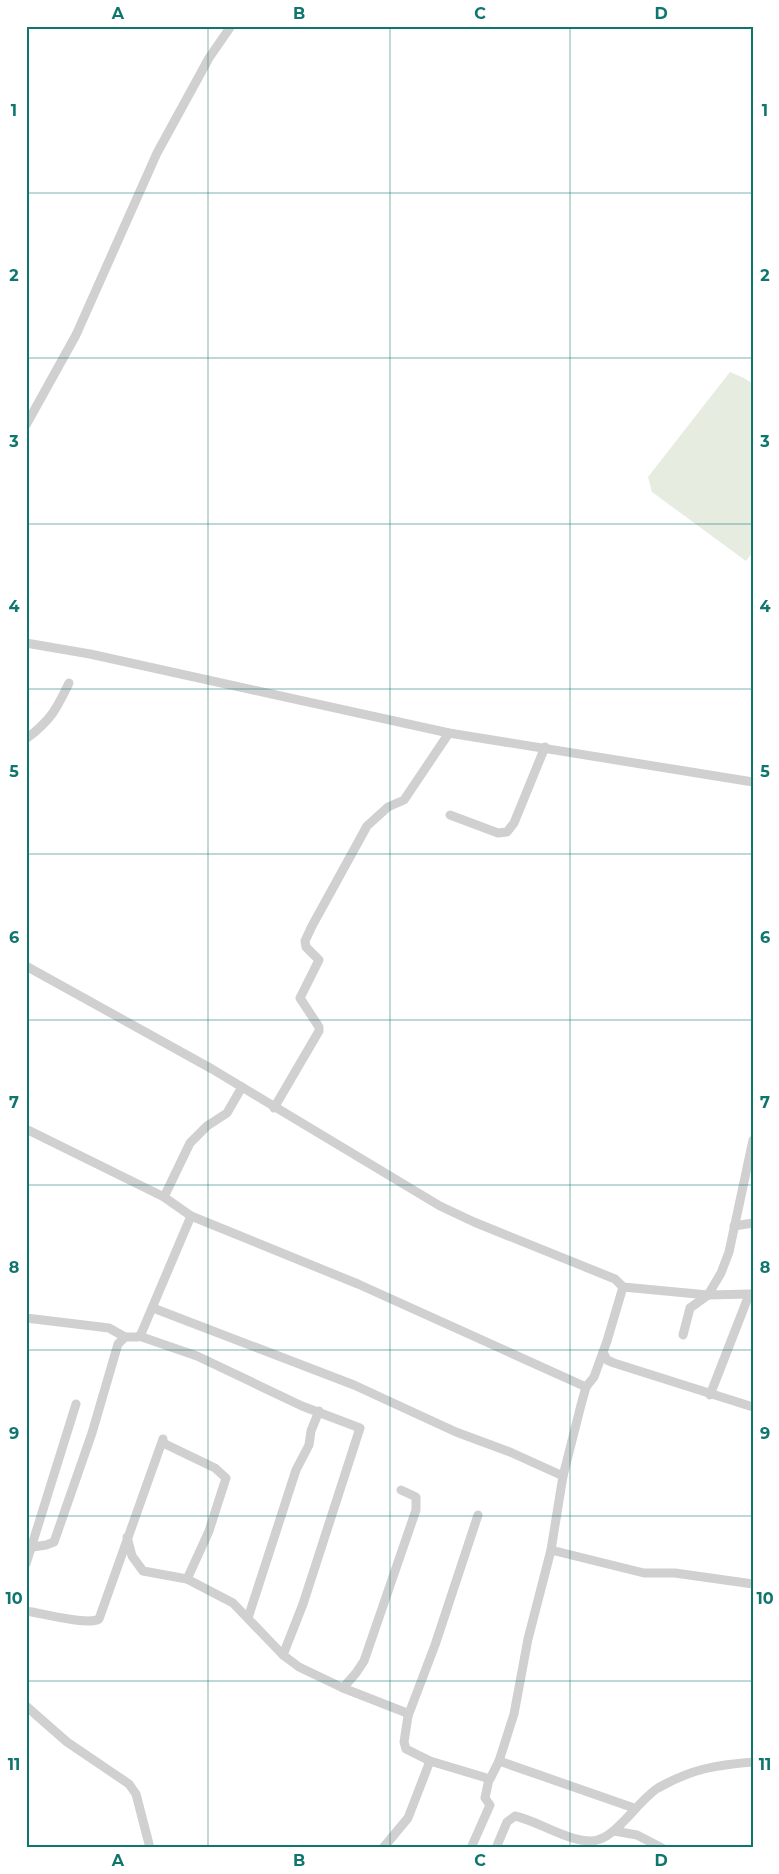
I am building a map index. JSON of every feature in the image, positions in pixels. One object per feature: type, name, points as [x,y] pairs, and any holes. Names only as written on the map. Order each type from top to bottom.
[{"type":"street","points":[[26,425],[76,335],[157,153],[209,58],[231,26]]},
{"type":"street","points":[[26,643],[90,654],[449,733],[753,782]]},
{"type":"street","points":[[26,739],[46,724],[53,715],[69,682]]},
{"type":"street","points":[[274,1108],[319,1027],[300,998],[319,960],[306,947],[309,934],[367,826],[388,807],[404,800],[449,733]]},
{"type":"street","points":[[450,815],[498,833],[507,832],[514,823],[545,748]]},
{"type":"street","points":[[26,966],[242,1087],[274,1108],[440,1206],[474,1222],[615,1279],[623,1287],[708,1295],[752,1293],[710,1395]]},
{"type":"street","points":[[164,1197],[190,1143],[207,1126],[227,1113],[242,1087]]},
{"type":"street","points":[[26,1129],[164,1197],[191,1216],[358,1284],[586,1387]]},
{"type":"street","points":[[683,1335],[690,1308],[708,1295],[721,1273],[729,1252],[753,1140]]},
{"type":"street","points":[[140,1336],[191,1216]]},
{"type":"street","points":[[734,1226],[753,1223]]},
{"type":"street","points":[[470,1848],[490,1805],[485,1798],[489,1779],[499,1761],[514,1714],[528,1639],[551,1550],[563,1476],[586,1387],[594,1377],[623,1287]]},
{"type":"street","points":[[152,1308],[354,1385],[456,1432],[510,1452],[563,1476]]},
{"type":"street","points":[[26,1318],[109,1328],[125,1337],[140,1336],[198,1356],[302,1406],[358,1427],[360,1432],[303,1604],[283,1655]]},
{"type":"street","points":[[29,1548],[51,1543],[56,1537],[92,1432],[118,1344],[125,1337]]},
{"type":"street","points":[[603,1352],[609,1361],[710,1395],[753,1407]]},
{"type":"street","points":[[26,1564],[29,1548],[76,1404]]},
{"type":"street","points":[[248,1618],[296,1470],[309,1445],[311,1431],[319,1411]]},
{"type":"street","points":[[26,1611],[74,1619],[98,1620],[163,1439],[163,1443],[224,1474],[225,1481],[214,1516],[187,1579]]},
{"type":"street","points":[[343,1688],[364,1661],[416,1510],[416,1497],[401,1490]]},
{"type":"street","points":[[478,1514],[435,1645],[408,1716],[404,1746],[430,1761],[441,1762],[489,1779]]},
{"type":"street","points":[[127,1537],[132,1556],[143,1571],[187,1579],[233,1603],[283,1655],[307,1671],[343,1688],[404,1712],[408,1716]]},
{"type":"street","points":[[551,1550],[644,1573],[675,1573],[753,1584]]},
{"type":"street","points":[[26,1706],[67,1742],[129,1784],[136,1794],[150,1848]]},
{"type":"street","points":[[384,1848],[408,1818],[430,1761]]},
{"type":"street","points":[[499,1761],[634,1808]]},
{"type":"street","points":[[496,1848],[508,1822],[515,1816],[590,1841],[605,1837],[614,1831],[634,1808],[657,1789],[698,1769],[753,1762]]},
{"type":"street","points":[[614,1831],[636,1835],[662,1848]]},
{"type":"shaded area","points":[[730,372],[753,384],[753,552],[746,561],[652,492],[648,477]]}]
